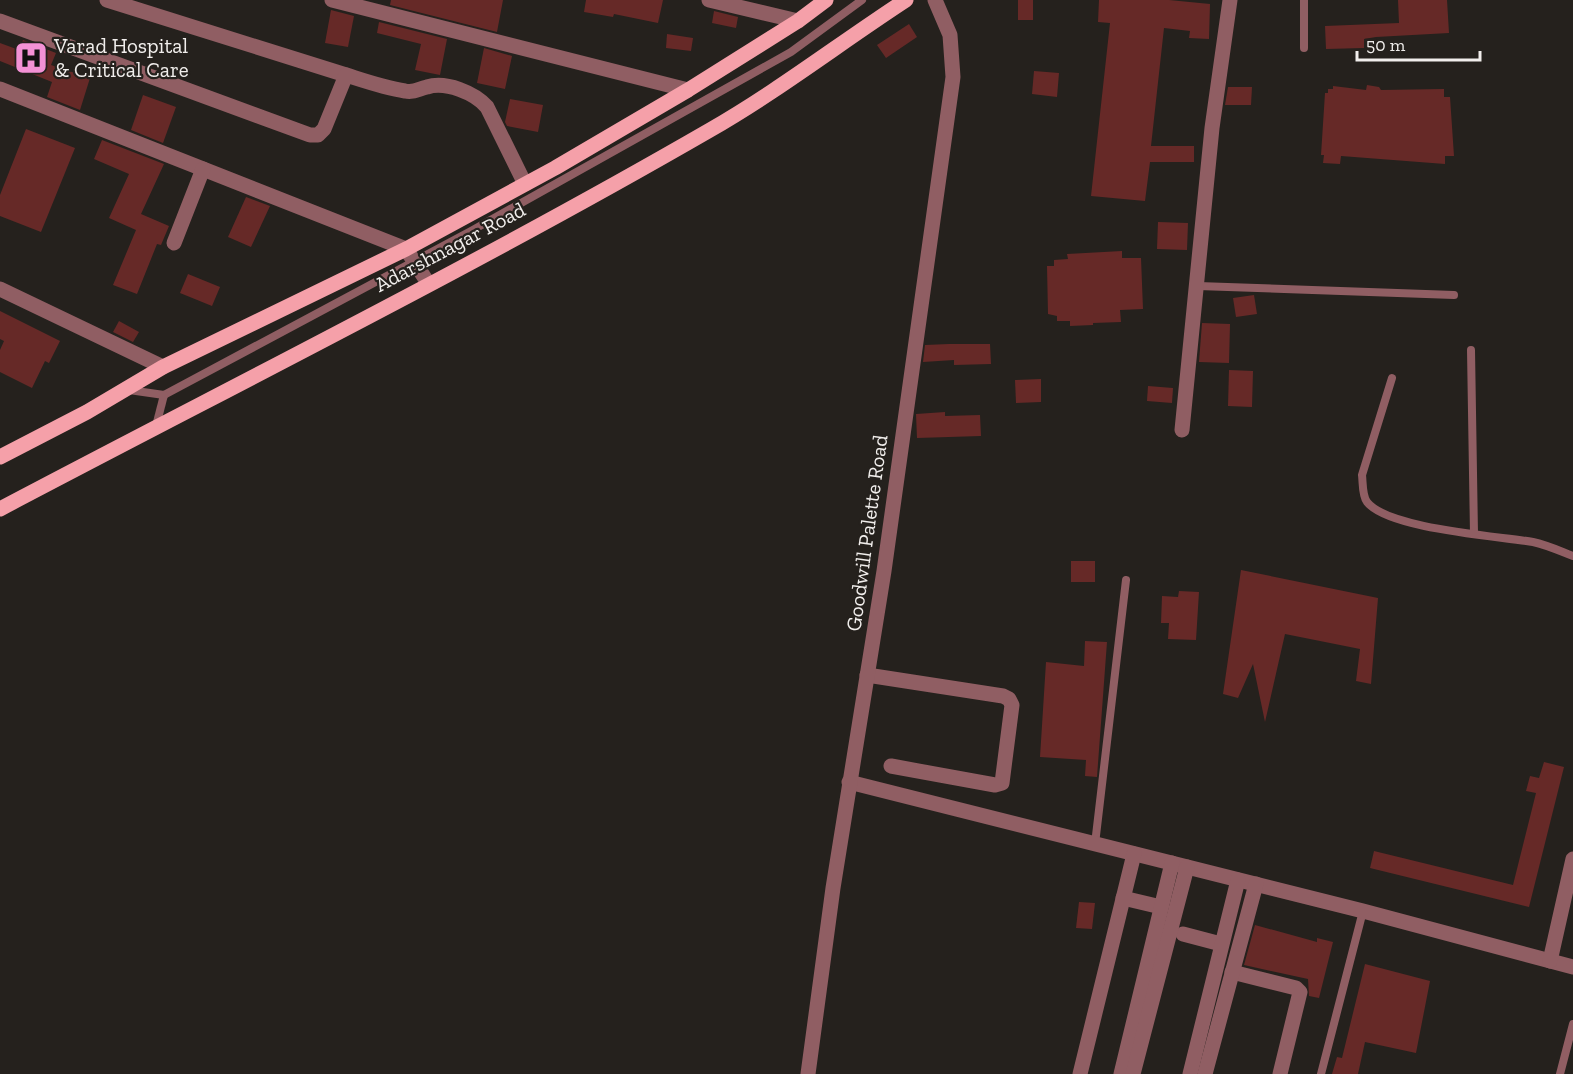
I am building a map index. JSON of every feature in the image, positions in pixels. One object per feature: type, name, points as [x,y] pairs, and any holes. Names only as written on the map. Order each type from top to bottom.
[{"type":"main road","name":"Adarshnagar Road","points":[[0,457],[163,367],[410,255],[525,184],[688,90],[798,21],[826,0]]},
{"type":"main road","name":"Adarshnagar Road","points":[[0,509],[428,283],[712,129],[850,40],[906,0]]},
{"type":"street","points":[[107,0],[346,75],[405,91],[417,92],[428,86],[441,86],[478,96],[487,106],[525,184]]},
{"type":"street","points":[[332,0],[688,90]]},
{"type":"street","points":[[710,0],[798,21]]},
{"type":"street","name":"Goodwill Palette Road","points":[[808,1074],[953,77],[950,35],[934,0]]},
{"type":"street","points":[[1182,430],[1212,128],[1230,0]]},
{"type":"street","points":[[0,21],[310,135],[318,135],[324,129],[346,75]]},
{"type":"street","points":[[0,89],[203,169],[410,255],[428,283]]},
{"type":"street","points":[[174,243],[203,169]]},
{"type":"street","points":[[0,289],[163,367]]},
{"type":"street","points":[[867,675],[1003,696],[1009,699],[1012,705],[1002,783],[995,785],[891,766]]},
{"type":"street","points":[[849,782],[1363,911],[1573,967]]},
{"type":"street","points":[[1080,1074],[1134,854]]},
{"type":"street","points":[[1550,961],[1569,900],[1573,859]]},
{"type":"street","points":[[1121,1074],[1161,907],[1179,865]]},
{"type":"street","points":[[1133,1074],[1179,865]]},
{"type":"street","points":[[1190,1074],[1238,880]]},
{"type":"street","points":[[1205,1074],[1256,884]]},
{"type":"street","points":[[1123,898],[1161,907]]},
{"type":"street","points":[[1183,934],[1221,944]]},
{"type":"street","points":[[1232,972],[1296,988],[1300,992],[1280,1074]]},
{"type":"lane","points":[[125,389],[164,395],[410,255],[791,52],[862,0]]},
{"type":"lane","points":[[1304,0],[1304,48]]},
{"type":"lane","points":[[1198,286],[1454,295]]},
{"type":"lane","points":[[1471,350],[1474,534]]},
{"type":"lane","points":[[1392,378],[1362,475],[1363,491],[1368,502],[1383,512],[1406,521],[1536,543],[1573,556]]},
{"type":"lane","points":[[156,426],[164,395]]},
{"type":"lane","points":[[1095,844],[1126,580]]},
{"type":"lane","points":[[1321,1074],[1363,911]]},
{"type":"lane","points":[[1560,1074],[1573,1024]]},
{"type":"building","points":[[391,0],[503,0],[497,32],[390,5]]},
{"type":"building","points":[[586,0],[663,0],[658,23],[614,14],[613,17],[584,12]]},
{"type":"building","points":[[1018,0],[1033,0],[1033,20],[1018,20]]},
{"type":"building","points":[[1099,0],[1169,0],[1210,4],[1209,39],[1189,38],[1190,31],[1164,28],[1151,146],[1194,146],[1194,162],[1150,162],[1145,201],[1091,196],[1110,23],[1098,22]]},
{"type":"building","points":[[1398,0],[1447,0],[1449,33],[1376,37],[1364,39],[1364,48],[1326,49],[1325,26],[1399,23]]},
{"type":"building","points":[[331,10],[354,16],[348,47],[325,43]]},
{"type":"building","points":[[714,11],[738,17],[736,28],[712,23]]},
{"type":"building","points":[[379,22],[447,39],[440,75],[415,70],[421,44],[377,33]]},
{"type":"building","points":[[909,24],[917,37],[886,58],[877,45]]},
{"type":"building","points":[[667,34],[693,38],[691,51],[666,48]]},
{"type":"building","points":[[23,40],[56,53],[51,65],[90,78],[80,110],[47,97],[52,82],[0,61],[0,43],[19,50]]},
{"type":"building","points":[[484,48],[512,56],[505,89],[477,83]]},
{"type":"building","points":[[1034,71],[1059,73],[1057,97],[1032,94]]},
{"type":"building","points":[[1367,85],[1379,87],[1381,90],[1444,89],[1444,97],[1450,97],[1454,156],[1445,156],[1445,164],[1341,156],[1340,164],[1323,163],[1324,155],[1321,155],[1325,93],[1328,93],[1328,89],[1333,89],[1333,86],[1366,90]]},
{"type":"building","points":[[1228,87],[1252,87],[1251,105],[1225,105]]},
{"type":"building","points":[[143,95],[176,107],[163,143],[131,130]]},
{"type":"building","points":[[510,99],[543,105],[538,132],[507,126],[505,122]]},
{"type":"building","points":[[26,129],[75,148],[41,232],[0,216],[0,195]]},
{"type":"building","points":[[102,140],[164,164],[141,214],[169,226],[161,245],[157,244],[137,294],[113,285],[136,230],[109,218],[129,174],[94,159]]},
{"type":"building","points":[[246,197],[270,206],[251,247],[228,237]]},
{"type":"building","points":[[1158,222],[1188,223],[1187,250],[1157,249]]},
{"type":"building","points":[[1122,251],[1122,258],[1141,258],[1143,309],[1120,310],[1121,322],[1093,323],[1093,325],[1070,326],[1070,321],[1057,321],[1057,316],[1048,314],[1047,266],[1054,266],[1054,260],[1068,259],[1067,254]]},
{"type":"building","points":[[188,274],[220,287],[212,306],[180,293]]},
{"type":"building","points":[[1254,295],[1257,314],[1236,317],[1233,298]]},
{"type":"building","points":[[0,311],[60,341],[49,363],[45,361],[32,388],[0,372],[0,350],[4,341],[0,339]]},
{"type":"building","points":[[119,321],[139,332],[133,342],[113,332]]},
{"type":"building","points":[[1202,323],[1230,324],[1229,363],[1199,362]]},
{"type":"building","points":[[990,344],[991,364],[954,365],[954,360],[923,362],[925,345]]},
{"type":"building","points":[[1229,370],[1253,371],[1252,407],[1228,406]]},
{"type":"building","points":[[1041,379],[1041,402],[1016,403],[1015,380]]},
{"type":"building","points":[[1148,386],[1173,388],[1172,403],[1147,401]]},
{"type":"building","points":[[945,412],[945,416],[980,415],[981,436],[917,438],[916,414]]},
{"type":"building","points":[[1071,561],[1095,561],[1095,582],[1071,582]]},
{"type":"building","points":[[1241,570],[1378,598],[1371,684],[1356,681],[1360,649],[1285,634],[1265,722],[1253,664],[1238,698],[1223,694]]},
{"type":"building","points":[[1179,591],[1199,592],[1196,640],[1168,639],[1169,623],[1161,623],[1162,596],[1178,597]]},
{"type":"building","points":[[1085,641],[1107,642],[1097,777],[1085,776],[1086,760],[1040,757],[1046,662],[1084,666]]},
{"type":"building","points":[[1544,762],[1564,767],[1529,907],[1370,868],[1374,851],[1513,885],[1536,793],[1526,791],[1530,776],[1539,778]]},
{"type":"building","points":[[1079,902],[1095,903],[1092,929],[1076,928]]},
{"type":"building","points":[[1255,925],[1317,942],[1317,938],[1333,942],[1319,998],[1309,996],[1308,979],[1244,965]]},
{"type":"building","points":[[1365,964],[1430,981],[1416,1053],[1365,1042],[1358,1074],[1332,1074],[1337,1057],[1342,1058]]},
{"type":"place","name":"Varad Hospital & Critical Care","points":[[31,58]]}]
